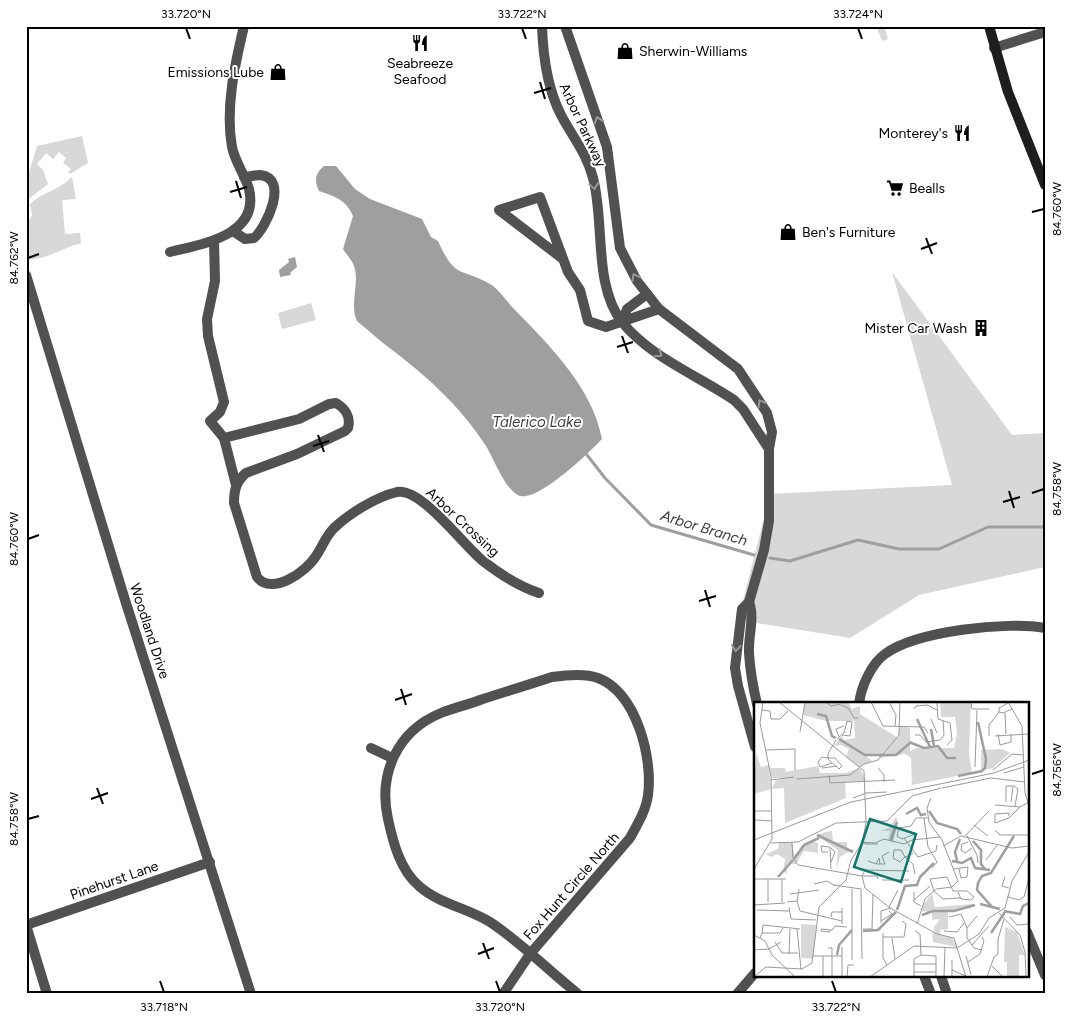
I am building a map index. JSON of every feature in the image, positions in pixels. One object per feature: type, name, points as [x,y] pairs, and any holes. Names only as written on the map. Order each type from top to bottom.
[{"type":"main road","points":[[989,26],[1008,92],[1045,185]]},
{"type":"street","points":[[170,252],[214,242],[233,231],[243,220],[250,205],[250,194],[232,148],[230,115],[237,55],[244,26]]},
{"type":"street","name":"Arbor Parkway","points":[[542,26],[548,84],[560,113],[581,147],[594,178],[605,280],[613,306],[622,322],[645,344],[734,400],[743,408],[769,449]]},
{"type":"street","name":"Arbor Parkway","points":[[565,26],[607,148],[620,248],[637,281],[659,308],[738,369],[767,413],[772,432],[769,449],[769,521],[764,550],[749,602],[742,609],[735,668],[754,743]]},
{"type":"street","points":[[994,48],[1045,32]]},
{"type":"street","points":[[233,231],[245,238],[254,238],[269,217],[273,205],[274,192],[270,181],[260,175],[244,177]]},
{"type":"street","points":[[563,259],[499,210],[540,197],[568,272],[580,290],[588,321],[606,327],[659,308]]},
{"type":"street","points":[[214,242],[215,281],[207,319],[208,336],[224,402],[220,412],[210,421],[224,438],[236,485]]},
{"type":"street","name":"Woodland Drive","points":[[26,275],[125,600],[251,994]]},
{"type":"street","points":[[622,322],[627,308],[647,294]]},
{"type":"street","points":[[224,438],[299,419],[329,404],[336,403],[342,406],[350,423],[348,428],[337,435],[296,454],[246,473],[236,485]]},
{"type":"street","name":"Arbor Crossing","points":[[236,485],[234,503],[247,548],[257,577],[266,585],[288,579],[305,570],[316,557],[323,540],[345,519],[370,503],[403,491],[410,493],[425,504],[493,569],[517,586],[539,593]]},
{"type":"street","name":"Arbor Parkway","points":[[749,602],[752,611],[749,633],[750,670],[758,702]]},
{"type":"street","points":[[859,702],[862,689],[874,666],[883,655],[896,647],[937,635],[1011,625],[1045,628]]},
{"type":"street","name":"Fox Hunt Circle North","points":[[392,758],[407,737],[418,726],[440,714],[552,677],[567,674],[598,678],[609,685],[624,700],[636,719],[646,751],[649,772],[648,796],[642,816],[630,838],[530,954],[503,994]]},
{"type":"street","points":[[371,748],[392,758],[385,788],[385,806],[400,859],[407,874],[419,887],[433,896],[472,912],[490,923],[578,994]]},
{"type":"street","name":"Pinehurst Lane","points":[[26,925],[210,862]]},
{"type":"street","points":[[26,925],[47,994]]},
{"type":"street","points":[[1028,934],[1045,975]]},
{"type":"street","points":[[737,994],[754,974]]},
{"type":"street","points":[[925,978],[931,994]]},
{"type":"street","points":[[942,978],[947,994]]},
{"type":"shaded area","points":[[876,26],[884,26],[888,39],[882,41]]},
{"type":"shaded area","points":[[82,136],[88,163],[70,174],[68,172],[71,169],[63,163],[66,158],[59,152],[53,159],[46,153],[37,164],[43,170],[48,184],[26,201],[26,183],[37,146]]},
{"type":"shaded area","points":[[72,177],[76,199],[62,200],[65,234],[80,233],[81,243],[49,256],[27,260],[26,226],[32,215],[30,204]]},
{"type":"shaded area","points":[[892,272],[1012,435],[1045,433],[1045,567],[919,595],[850,638],[738,620],[765,514],[767,494],[952,485]]},
{"type":"shaded area","points":[[311,303],[316,320],[282,329],[278,313]]},
{"type":"water","name":"Talerico Lake","points":[[324,166],[336,166],[355,189],[370,199],[422,219],[431,237],[438,241],[449,262],[459,270],[497,289],[568,368],[589,402],[597,420],[602,439],[575,465],[551,484],[528,496],[520,496],[515,493],[500,474],[486,446],[464,416],[426,377],[357,321],[354,308],[356,273],[353,264],[343,249],[353,216],[343,202],[319,191],[316,177]]},
{"type":"water","points":[[295,257],[297,267],[290,273],[291,275],[280,277],[279,270],[289,262],[288,259]]},
{"type":"waterway","name":"Arbor Branch","points":[[587,455],[605,478],[651,525],[754,555]]},
{"type":"waterway","name":"Arbor Branch","points":[[770,558],[790,561],[858,540],[899,549],[939,549],[988,527],[1045,527]]},
{"type":"place","name":"Seabreeze Seafood","points":[[420,43]]},
{"type":"place","name":"Sherwin-Williams","points":[[625,51]]},
{"type":"place","name":"Emissions Lube","points":[[278,72]]},
{"type":"place","name":"Monterey's","points":[[962,133]]},
{"type":"place","name":"Bealls","points":[[895,188]]},
{"type":"place","name":"Ben's Furniture","points":[[788,232]]},
{"type":"place","name":"Mister Car Wash","points":[[981,328]]}]
